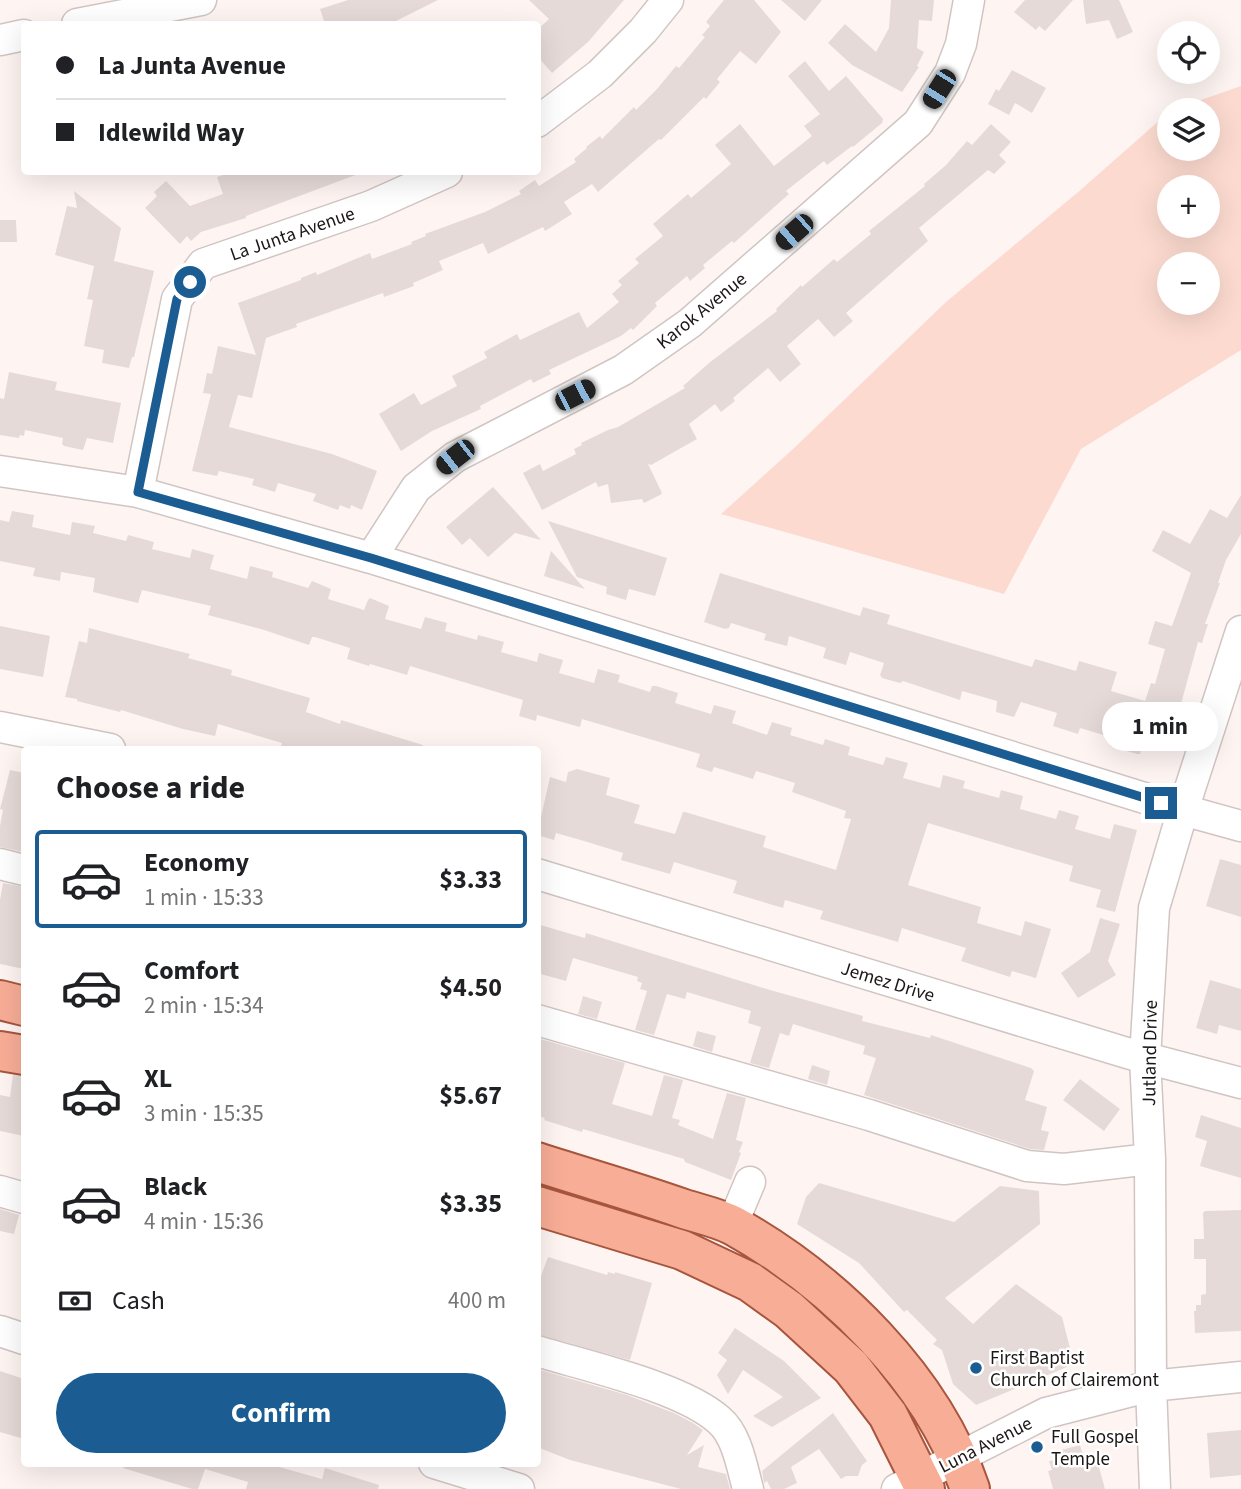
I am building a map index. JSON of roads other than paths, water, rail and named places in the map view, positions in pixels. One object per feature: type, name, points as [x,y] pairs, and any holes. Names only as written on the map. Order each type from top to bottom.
[{"type":"main road","points":[[0,1000],[21,1005]]},
{"type":"main road","points":[[0,1051],[21,1054]]},
{"type":"main road","points":[[541,1164],[732,1225],[819,1283],[904,1367],[940,1423],[964,1474]]},
{"type":"main road","points":[[541,1207],[682,1250],[750,1282],[789,1310],[851,1367],[888,1415],[914,1485]]},
{"type":"street","points":[[86,21],[120,8],[201,0]]},
{"type":"street","points":[[541,119],[600,74],[643,31],[668,0]]},
{"type":"street","name":"Karok Avenue","points":[[371,558],[416,488],[455,457],[623,370],[691,323],[918,123],[950,73],[961,44],[969,0]]},
{"type":"street","points":[[0,40],[21,36]]},
{"type":"street","name":"La Junta Avenue","points":[[138,492],[177,299],[203,264],[371,206],[440,175]]},
{"type":"street","points":[[0,471],[138,492],[371,558],[1241,826]]},
{"type":"street","name":"Jutland Drive","points":[[1155,1489],[1151,1386],[1150,1159],[1145,1058],[1154,908],[1241,631]]},
{"type":"street","points":[[0,727],[95,746]]},
{"type":"street","points":[[0,864],[21,869]]},
{"type":"street","name":"Jemez Drive","points":[[541,875],[1145,1058],[1241,1083]]},
{"type":"street","points":[[541,1021],[869,1115],[1027,1166],[1064,1169],[1150,1159]]},
{"type":"street","points":[[732,1225],[750,1182]]},
{"type":"street","points":[[0,1191],[21,1197]]},
{"type":"street","points":[[0,1331],[21,1338]]},
{"type":"street","points":[[541,1352],[669,1392],[720,1420],[737,1449],[748,1489]]},
{"type":"street","name":"Luna Avenue","points":[[914,1485],[964,1474],[1046,1413],[1151,1386],[1241,1377]]},
{"type":"street","points":[[447,1467],[519,1489]]},
{"type":"place","name":"First Baptist Church of Clairemont","points":[[976,1368]]},
{"type":"place","name":"Full Gospel Temple","points":[[1037,1447]]}]
